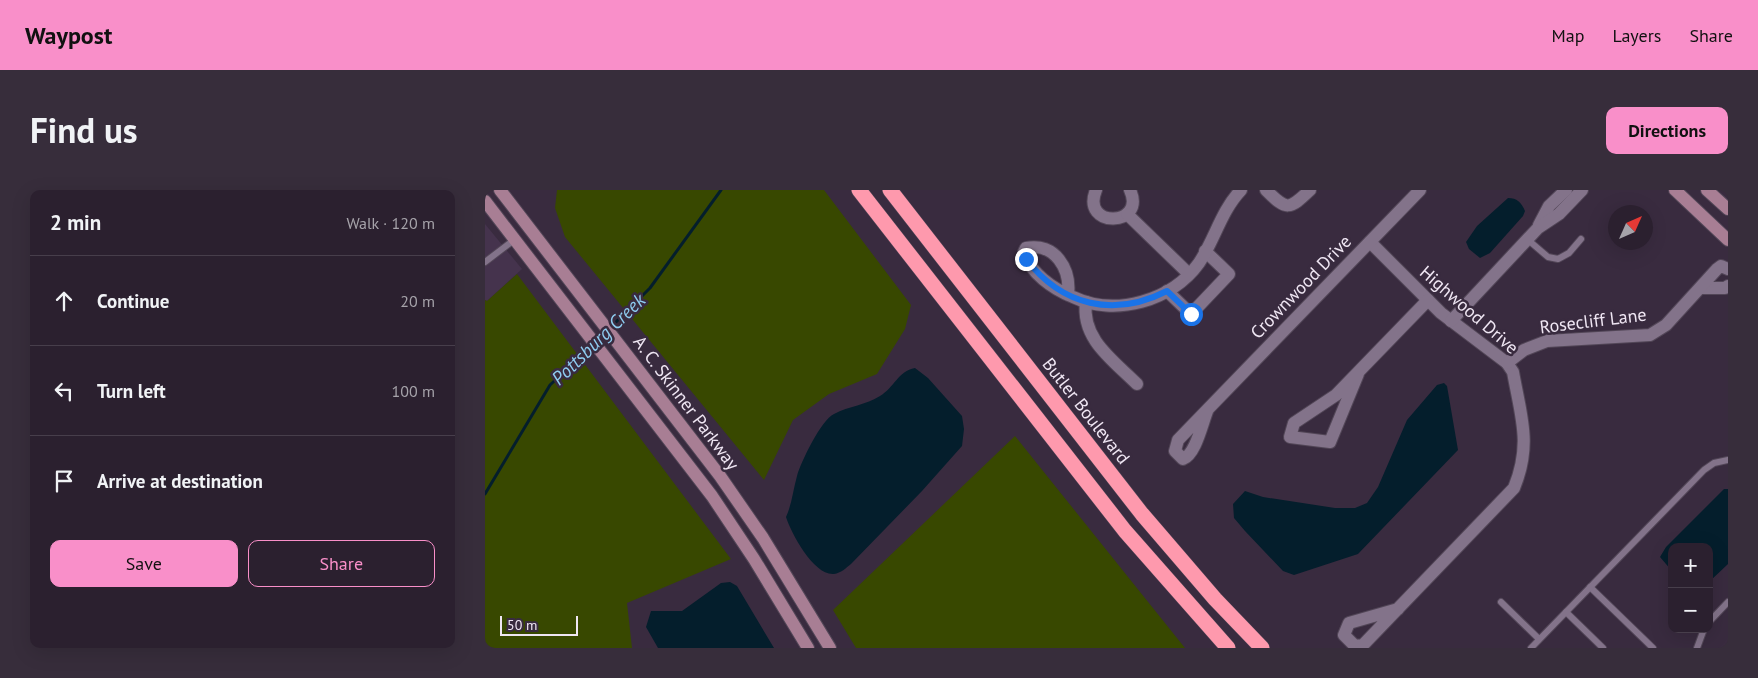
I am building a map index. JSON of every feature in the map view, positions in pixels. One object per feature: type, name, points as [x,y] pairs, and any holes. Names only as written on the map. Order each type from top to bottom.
[{"type":"highway","points":[[859,190],[1125,531],[1228,648]]},
{"type":"highway","name":"Butler Boulevard","points":[[890,190],[1142,514],[1215,599],[1262,648]]},
{"type":"main road","name":"A. C. Skinner Parkway","points":[[500,190],[742,506],[830,648]]},
{"type":"main road","points":[[1675,190],[1728,240]]},
{"type":"main road","points":[[1707,190],[1728,209]]},
{"type":"main road","name":"A. C. Skinner Parkway","points":[[485,201],[717,504],[754,559],[808,648]]},
{"type":"street","points":[[1096,190],[1093,203],[1099,214],[1116,219],[1127,214],[1133,202],[1130,190]]},
{"type":"street","points":[[1068,295],[1086,302],[1116,305],[1143,302],[1167,291],[1189,274],[1205,251],[1227,208],[1241,190]]},
{"type":"street","points":[[1267,190],[1283,206],[1294,205],[1309,190]]},
{"type":"street","name":"Crownwood Drive","points":[[1208,409],[1421,190]]},
{"type":"street","points":[[1538,228],[1556,190]]},
{"type":"street","points":[[1549,206],[1565,190]]},
{"type":"street","points":[[1451,322],[1527,239],[1538,228],[1559,214],[1582,190]]},
{"type":"street","points":[[1127,214],[1189,274]]},
{"type":"street","name":"Highwood Drive","points":[[1370,242],[1451,322],[1507,363],[1513,372],[1526,444],[1522,469],[1514,488],[1398,609]]},
{"type":"street","points":[[1167,291],[1191,314],[1229,274],[1205,251]]},
{"type":"street","name":"Rosecliff Lane","points":[[1507,363],[1524,350],[1547,341],[1650,335],[1666,325],[1717,269],[1721,266],[1728,270]]},
{"type":"street","points":[[1701,288],[1725,288],[1728,286]]},
{"type":"street","points":[[1358,374],[1330,442],[1291,438],[1294,423],[1336,395],[1428,300]]},
{"type":"street","points":[[1086,302],[1084,314],[1092,337],[1100,348],[1137,384]]},
{"type":"lane","points":[[1527,239],[1547,257],[1558,259],[1569,252],[1581,239]]},
{"type":"lane","points":[[485,262],[514,240]]},
{"type":"lane","points":[[1531,648],[1704,470],[1714,464],[1728,460]]},
{"type":"lane","points":[[1590,587],[1653,648]]},
{"type":"lane","points":[[1501,602],[1539,639]]},
{"type":"lane","points":[[1713,618],[1728,602]]},
{"type":"lane","points":[[1566,612],[1603,648]]},
{"type":"lane","points":[[1697,648],[1703,633]]},
{"type":"shaded area","points":[[485,224],[522,269],[487,301],[485,300]]},
{"type":"green space","points":[[557,190],[824,190],[911,305],[905,329],[877,374],[829,394],[793,420],[764,480],[565,237],[555,208]]},
{"type":"green space","points":[[517,274],[731,559],[627,603],[632,648],[485,648],[485,300],[487,301]]},
{"type":"green space","points":[[1015,436],[1185,648],[856,648],[833,610]]},
{"type":"water","points":[[1508,198],[1520,203],[1525,211],[1523,216],[1490,253],[1480,258],[1469,249],[1466,242],[1477,226]]},
{"type":"water","points":[[915,368],[928,378],[962,416],[964,429],[962,446],[922,491],[851,564],[837,573],[826,573],[811,561],[804,552],[786,517],[803,461],[812,442],[829,418],[840,411],[880,396],[900,376]]},
{"type":"water","points":[[1444,383],[1447,386],[1458,450],[1358,554],[1294,575],[1283,571],[1234,518],[1233,504],[1245,491],[1263,497],[1335,508],[1355,508],[1367,503],[1378,487],[1407,420],[1437,385]]},
{"type":"water","points":[[1724,489],[1728,489],[1728,564],[1713,578],[1713,543],[1670,543]]},
{"type":"water","points":[[1668,545],[1668,566],[1660,557]]},
{"type":"water","points":[[730,582],[737,586],[774,648],[658,648],[646,627],[651,611],[682,611],[721,583]]},
{"type":"waterway","name":"Pottsburg Creek","points":[[611,327],[650,288],[721,190]]},
{"type":"waterway","name":"Pottsburg Creek","points":[[596,341],[606,331]]},
{"type":"waterway","name":"Pottsburg Creek","points":[[485,494],[550,385],[592,345]]},
{"type":"route","points":[[1026,259],[1033,269],[1053,287],[1076,299],[1103,305],[1131,304],[1143,302],[1167,291],[1191,314]]}]
